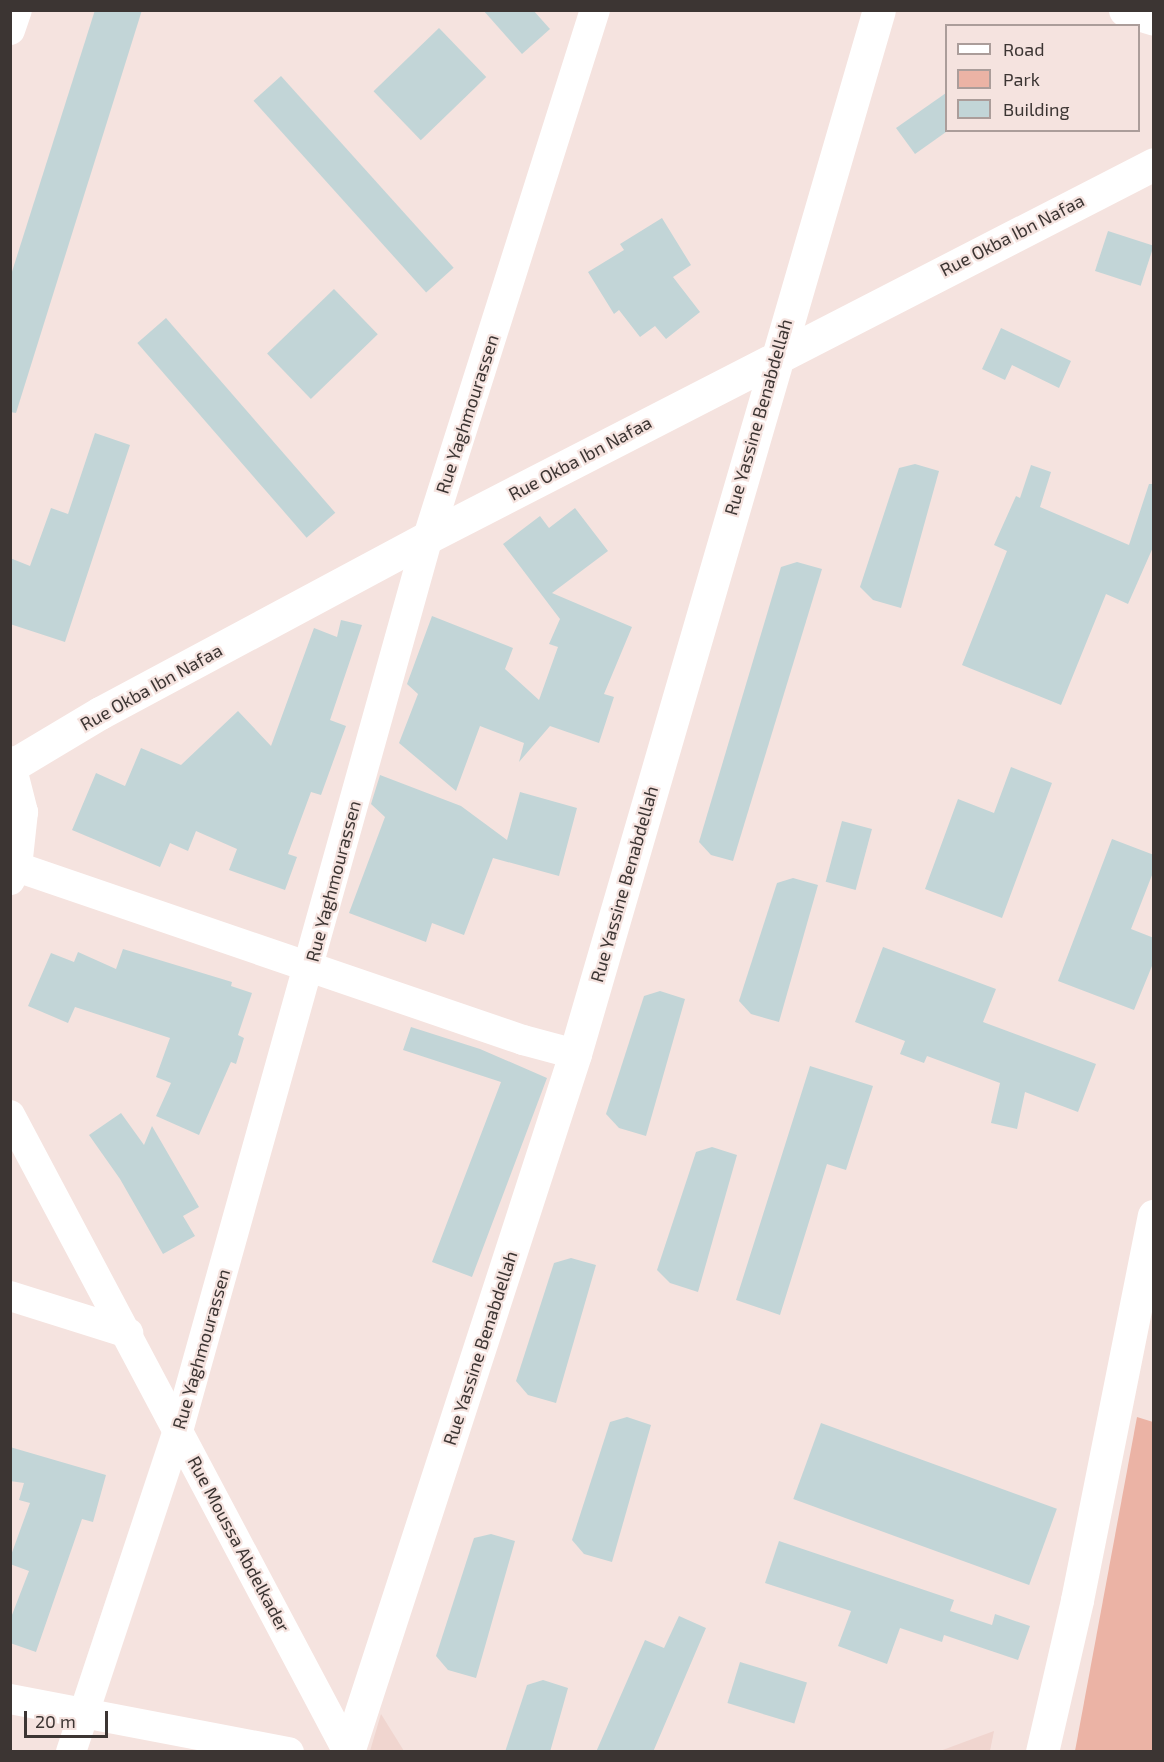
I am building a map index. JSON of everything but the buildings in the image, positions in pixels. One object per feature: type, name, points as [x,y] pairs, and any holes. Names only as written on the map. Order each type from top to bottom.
[{"type":"street","points":[[10,30],[17,10]]},
{"type":"street","name":"Rue Yaghmourassen","points":[[71,1752],[178,1431],[428,537],[596,10]]},
{"type":"street","name":"Rue Yassine Benabdellah","points":[[348,1752],[575,1054],[776,355],[879,10]]},
{"type":"street","points":[[1125,10],[1154,18]]},
{"type":"street","name":"Rue Okba Ibn Nafaa","points":[[12,763],[100,713],[428,537],[776,355],[1154,164]]},
{"type":"street","points":[[12,763],[23,812],[14,873],[575,1054]]},
{"type":"street","name":"Rue Moussa Abdelkader","points":[[10,1115],[128,1333],[348,1752]]},
{"type":"street","points":[[1042,1752],[1077,1600],[1154,1216]]},
{"type":"street","points":[[10,1296],[128,1333]]},
{"type":"street","points":[[10,1699],[85,1710],[289,1752]]},
{"type":"shaded area","points":[[381,1714],[404,1751],[370,1751]]},
{"type":"shaded area","points":[[994,1731],[990,1751],[940,1751]]},
{"type":"green space","points":[[1137,1417],[1153,1422],[1153,1751],[1075,1751]]}]
